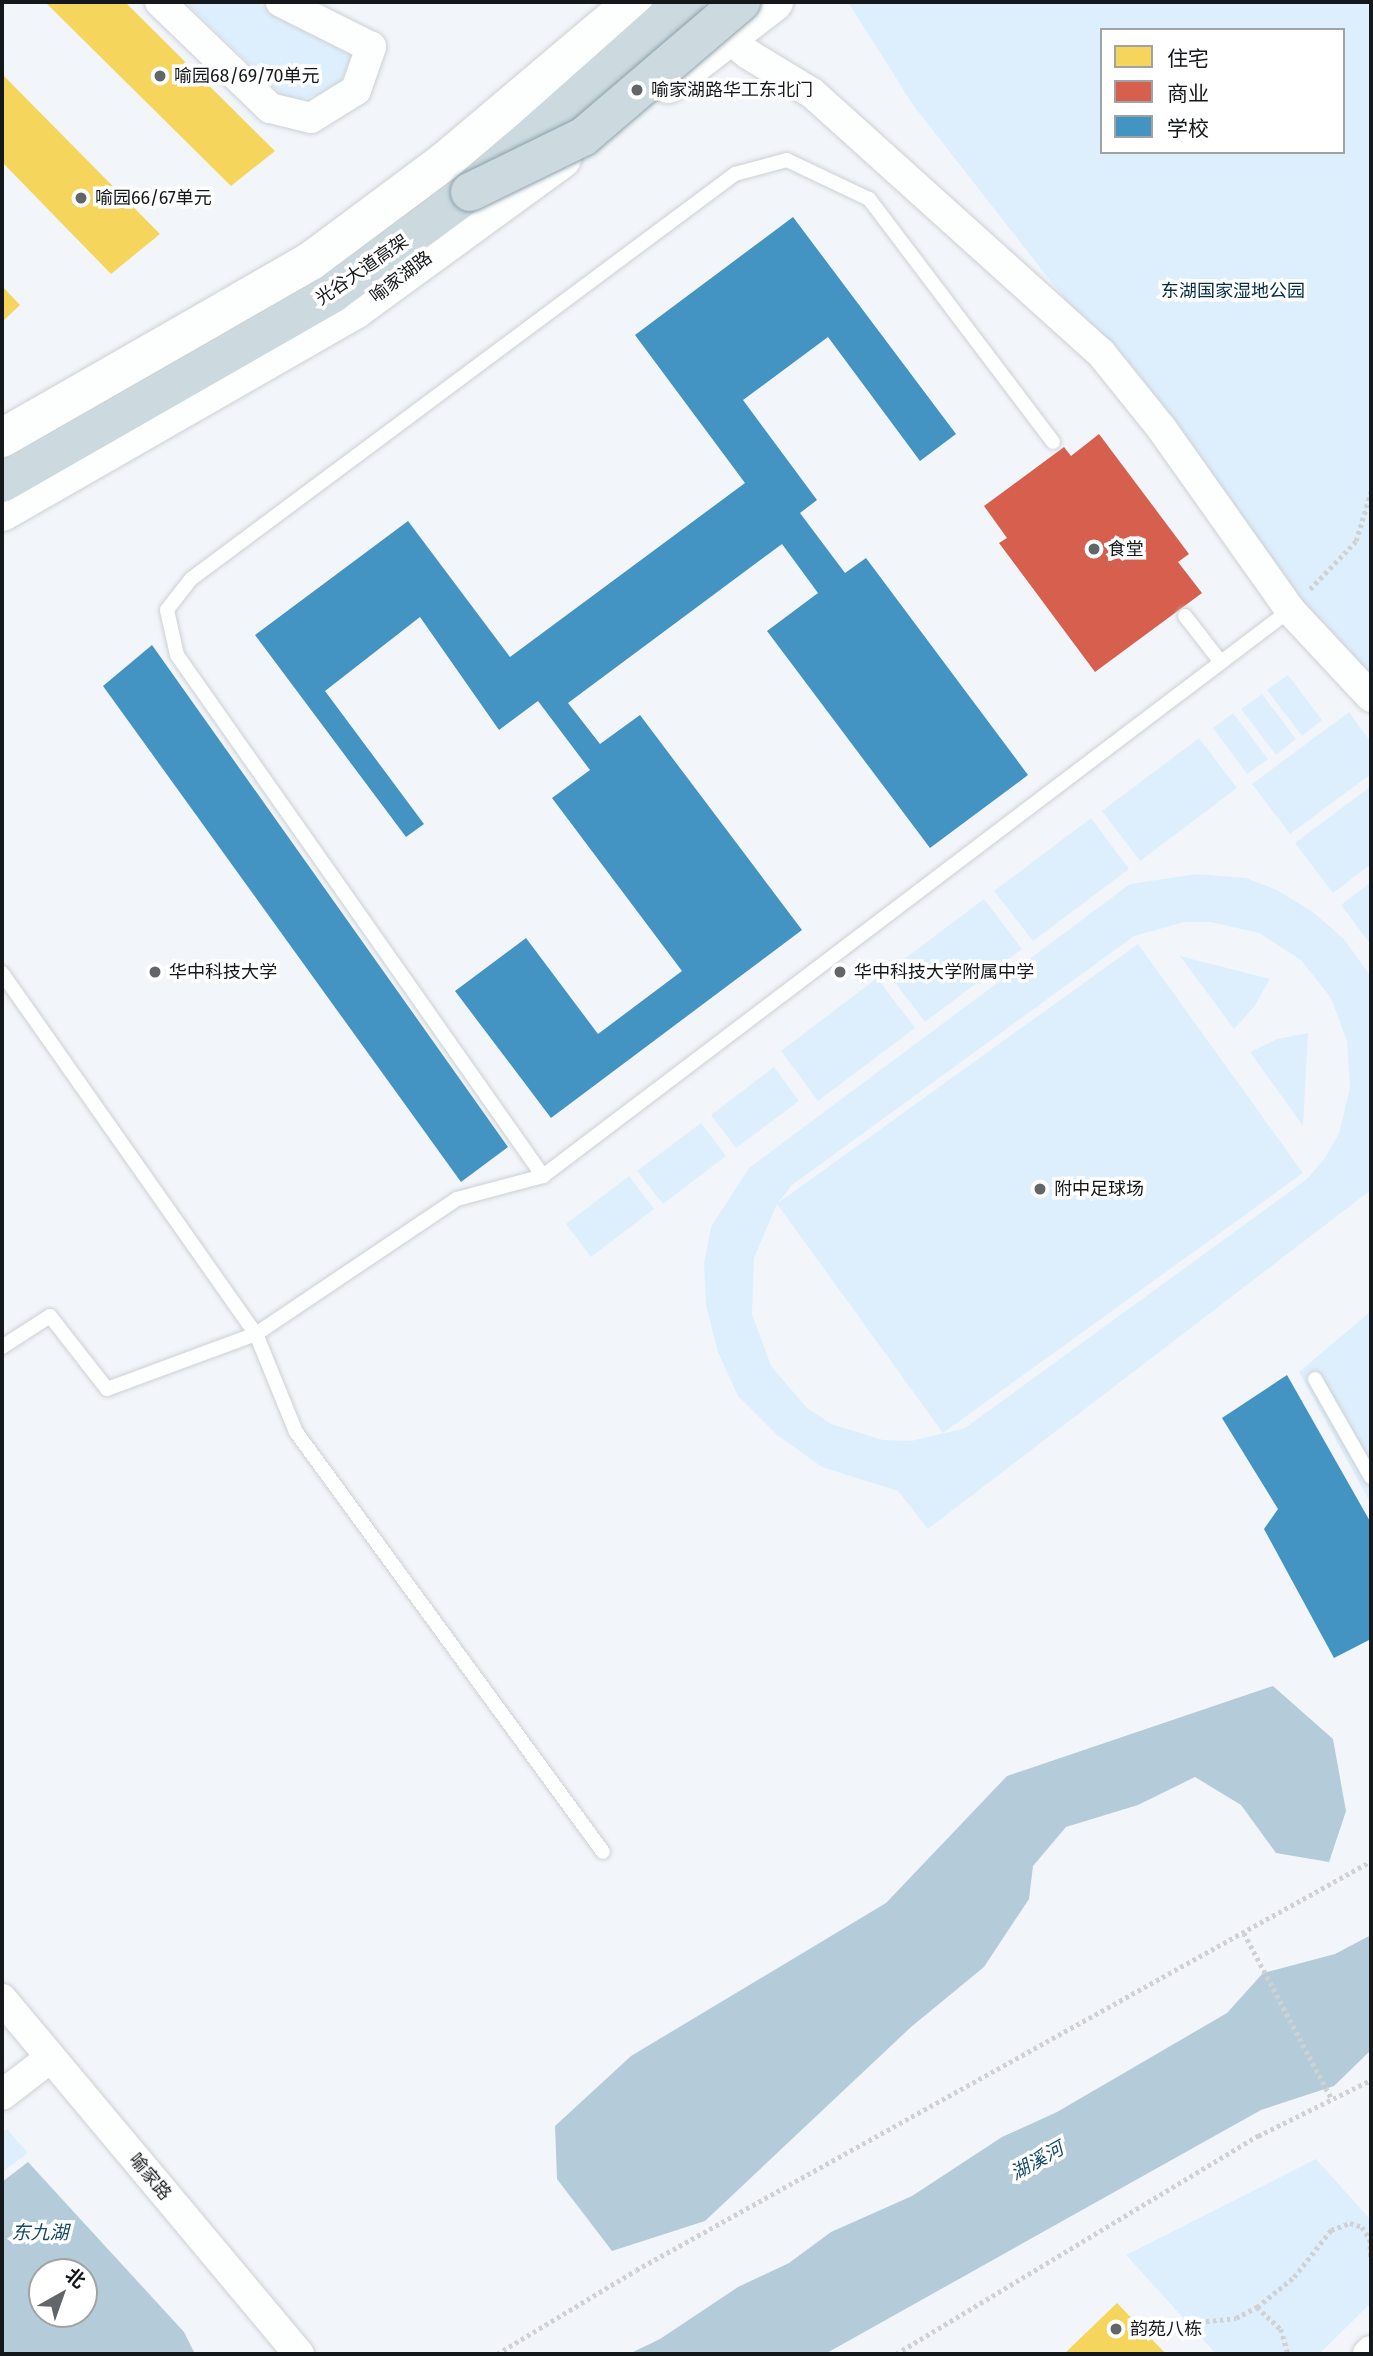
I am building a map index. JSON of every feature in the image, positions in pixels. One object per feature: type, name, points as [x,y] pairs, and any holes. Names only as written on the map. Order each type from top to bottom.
[{"type":"highway","name":"光谷大道高架","points":[[2,464],[323,280],[460,179],[660,2]]},
{"type":"highway","name":"光谷大道高架","points":[[2,483],[332,294],[470,192],[685,2]]},
{"type":"highway","points":[[470,192],[583,138],[741,2]]},
{"type":"main road","points":[[2,438],[311,261],[445,162],[633,2]]},
{"type":"main road","name":"喻家湖路","points":[[2,512],[356,309],[730,39],[774,2]]},
{"type":"street","points":[[160,2],[270,108],[311,118],[356,90],[371,47],[281,2]]},
{"type":"street","points":[[685,2],[730,39],[812,93],[1101,353],[1162,429],[1290,610],[1371,697]]},
{"type":"street","name":"喻家路","points":[[2,1999],[299,2354]]},
{"type":"street","points":[[2,2095],[50,2058]]},
{"type":"lane","points":[[543,1176],[177,655],[167,610],[191,579],[735,174],[787,160],[869,199],[1053,442]]},
{"type":"lane","points":[[2,1347],[50,1316],[107,1389],[256,1334],[457,1199],[543,1176],[1290,610]]},
{"type":"lane","points":[[1185,616],[1220,661]]},
{"type":"lane","points":[[2,973],[256,1334],[296,1432],[603,1852]]},
{"type":"lane","points":[[1315,1379],[1371,1477]]},
{"type":"path","points":[[1290,610],[1356,541],[1371,491]]},
{"type":"path","points":[[497,2354],[636,2270],[1371,1861]]},
{"type":"path","points":[[1244,1933],[1332,2099]]},
{"type":"path","points":[[896,2354],[1258,2136],[1371,2080]]},
{"type":"path","points":[[1199,2322],[1236,2318],[1257,2307],[1294,2277],[1331,2230],[1350,2223],[1362,2227],[1370,2239],[1371,2260]]},
{"type":"path","points":[[1257,2307],[1281,2329],[1288,2354]]},
{"type":"green space","points":[[185,2],[256,2],[353,53],[339,86],[291,104]]},
{"type":"green space","name":"东湖国家湿地公园","points":[[848,2],[1371,2],[1371,691],[913,105]]},
{"type":"green space","points":[[1288,675],[1322,720],[1302,736],[1267,690]]},
{"type":"green space","points":[[1262,694],[1296,739],[1276,755],[1241,709]]},
{"type":"green space","points":[[1349,712],[1371,742],[1371,774],[1290,834],[1252,784]]},
{"type":"green space","points":[[1233,713],[1268,759],[1247,774],[1213,728]]},
{"type":"green space","points":[[1199,738],[1237,788],[1140,861],[1102,811]]},
{"type":"green space","points":[[1371,786],[1371,864],[1333,893],[1295,843]]},
{"type":"green space","points":[[1091,818],[1129,869],[1033,941],[994,891]]},
{"type":"green space","points":[[1197,874],[1246,878],[1277,890],[1313,912],[1344,939],[1371,977],[1371,1190],[928,1529],[898,1491],[822,1467],[777,1435],[738,1396],[718,1352],[706,1306],[704,1263],[711,1227],[749,1168],[1130,884]],"holes":[[[1185,922],[1210,922],[1259,933],[1301,960],[1331,998],[1347,1041],[1350,1088],[1339,1133],[1325,1158],[1307,1179],[965,1428],[911,1441],[883,1440],[831,1424],[807,1408],[771,1366],[752,1314],[754,1258],[777,1204],[943,1433],[1303,1173],[1138,944],[778,1203],[792,1185],[1134,936]]]},
{"type":"green space","points":[[1371,882],[1371,945],[1341,905]]},
{"type":"green space","points":[[984,899],[1022,949],[925,1022],[887,972]]},
{"type":"green space","points":[[1180,956],[1270,979],[1254,1007],[1234,1029]]},
{"type":"green space","points":[[877,978],[915,1028],[818,1101],[781,1051]]},
{"type":"green space","points":[[1308,1033],[1303,1126],[1250,1052],[1277,1039]]},
{"type":"green space","points":[[774,1067],[799,1101],[736,1148],[711,1115]]},
{"type":"green space","points":[[701,1123],[726,1156],[663,1204],[637,1171]]},
{"type":"green space","points":[[629,1176],[654,1209],[591,1257],[566,1224]]},
{"type":"green space","points":[[1371,1311],[1371,1504],[1299,1372]]},
{"type":"green space","points":[[7,2129],[28,2153],[2,2172],[2,2133]]},
{"type":"green space","points":[[1316,2159],[1371,2220],[1371,2303],[1319,2354],[1216,2354],[1126,2255]]},
{"type":"water","points":[[1273,1686],[1333,1739],[1346,1811],[1329,1862],[1276,1853],[1241,1805],[1195,1777],[1138,1805],[1066,1827],[1033,1866],[1029,1899],[984,1967],[911,2027],[705,2221],[612,2251],[557,2179],[555,2126],[631,2056],[886,1903],[1007,1776]]},
{"type":"water","name":"湖溪河","points":[[1371,1935],[1371,2050],[1334,2086],[1261,2110],[825,2354],[629,2354],[660,2339],[738,2287],[789,2263],[831,2232],[912,2196],[1002,2137],[1057,2112],[1227,2013],[1263,1973],[1335,1954]]},
{"type":"water","name":"东九湖","points":[[28,2162],[184,2332],[195,2354],[2,2354],[2,2182]]},
{"type":"building: 住宅","name":"喻园68/69/70单元","points":[[45,2],[125,2],[275,151],[231,186]]},
{"type":"building: 住宅","name":"喻园66/67单元","points":[[2,74],[160,234],[111,274],[2,162]]},
{"type":"building: 住宅","points":[[2,286],[20,305],[2,322]]},
{"type":"building: 住宅","name":"韵苑八栋","points":[[1117,2303],[1166,2354],[1064,2354]]},
{"type":"building: 商业","name":"食堂","points":[[1099,434],[1189,554],[1178,562],[1202,593],[1095,672],[999,543],[1007,538],[984,506],[1064,447],[1071,456]]},
{"type":"building: 学校","points":[[793,217],[956,434],[920,461],[828,337],[743,400],[817,500],[800,513],[845,573],[866,558],[1028,775],[930,848],[767,631],[818,593],[782,544],[568,703],[600,744],[640,715],[802,930],[551,1118],[455,991],[526,938],[598,1034],[682,971],[552,798],[590,770],[538,701],[499,730],[420,617],[325,691],[424,824],[406,837],[255,635],[408,521],[510,657],[745,483],[635,335]]},
{"type":"building: 学校","points":[[152,645],[508,1147],[461,1182],[103,686]]},
{"type":"building: 学校","points":[[1287,1375],[1371,1523],[1371,1639],[1334,1658],[1264,1529],[1278,1509],[1222,1418]]},
{"type":"place","name":"喻园68/69/70单元","points":[[160,76]]},
{"type":"place","name":"喻家湖路华工东北门","points":[[637,90]]},
{"type":"place","name":"喻园66/67单元","points":[[81,198]]},
{"type":"place","name":"食堂","points":[[1094,549]]},
{"type":"place","name":"华中科技大学","points":[[155,972]]},
{"type":"place","name":"华中科技大学附属中学","points":[[840,972]]},
{"type":"place","name":"附中足球场","points":[[1040,1189]]},
{"type":"place","name":"韵苑八栋","points":[[1116,2329]]}]
